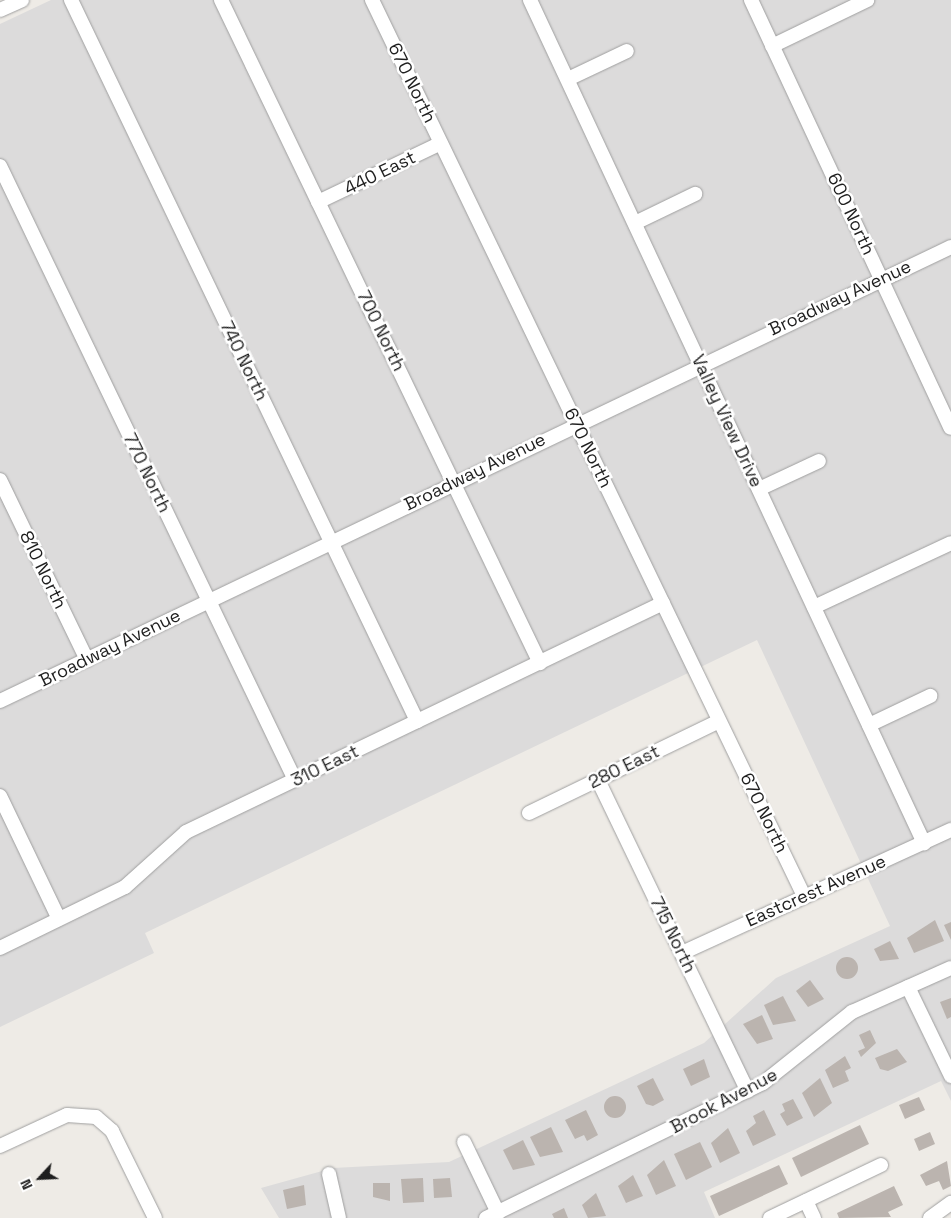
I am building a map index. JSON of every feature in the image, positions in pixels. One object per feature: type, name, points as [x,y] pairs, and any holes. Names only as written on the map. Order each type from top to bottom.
[{"type":"street","points":[[0,10],[22,0]]},
{"type":"street","name":"740 North","points":[[71,0],[417,721]]},
{"type":"street","name":"700 North","points":[[221,0],[540,662]]},
{"type":"street","name":"670 North","points":[[372,0],[804,896]]},
{"type":"street","name":"Valley View Drive","points":[[530,0],[924,843]]},
{"type":"street","name":"600 North","points":[[751,0],[951,428]]},
{"type":"street","points":[[772,46],[867,0]]},
{"type":"street","points":[[568,80],[627,51]]},
{"type":"street","name":"440 East","points":[[318,202],[441,143]]},
{"type":"street","name":"770 North","points":[[0,166],[295,780]]},
{"type":"street","points":[[634,223],[695,194]]},
{"type":"street","name":"Broadway Avenue","points":[[0,702],[576,423],[951,247]]},
{"type":"street","points":[[759,489],[819,461]]},
{"type":"street","name":"810 North","points":[[0,480],[86,660]]},
{"type":"street","points":[[814,607],[951,543]]},
{"type":"street","name":"310 East","points":[[0,948],[133,881],[180,835],[663,603]]},
{"type":"street","points":[[869,725],[930,696]]},
{"type":"street","name":"280 East","points":[[529,813],[720,721]]},
{"type":"street","name":"715 North","points":[[598,780],[748,1090]]},
{"type":"street","points":[[0,796],[59,919]]},
{"type":"street","name":"Eastcrest Avenue","points":[[682,954],[804,896],[951,830]]},
{"type":"street","name":"Brook Avenue","points":[[492,1215],[748,1090],[781,1071],[842,1019],[951,968]]},
{"type":"street","points":[[908,987],[951,1076]]},
{"type":"street","points":[[0,1146],[67,1115],[89,1115],[112,1131],[155,1218]]},
{"type":"street","points":[[464,1142],[492,1215]]},
{"type":"street","points":[[770,1218],[881,1165]]},
{"type":"street","points":[[329,1174],[339,1218]]},
{"type":"street","points":[[806,1201],[814,1218]]},
{"type":"street","points":[[930,1218],[951,1203]]},
{"type":"shaded area","points":[[51,0],[951,0],[951,1101],[941,1081],[704,1192],[715,1218],[279,1218],[261,1188],[333,1168],[449,1162],[704,1043],[776,978],[890,926],[757,640],[145,933],[154,953],[0,1027],[0,24]]},
{"type":"building","points":[[935,920],[944,941],[914,953],[907,938]]},
{"type":"building","points":[[951,922],[951,940],[944,925]]},
{"type":"building","points":[[890,941],[899,959],[880,961],[874,949]]},
{"type":"building","points":[[847,957],[857,964],[858,968],[851,978],[847,979],[837,972],[836,968],[843,958]]},
{"type":"building","points":[[810,980],[824,999],[808,1007],[796,991]]},
{"type":"building","points":[[783,996],[796,1021],[773,1025],[764,1005]]},
{"type":"building","points":[[951,998],[951,1017],[947,1019],[940,1002]]},
{"type":"building","points":[[762,1015],[773,1039],[757,1044],[743,1024]]},
{"type":"building","points":[[870,1030],[876,1043],[861,1057],[858,1051],[865,1048],[859,1035]]},
{"type":"building","points":[[897,1049],[907,1062],[888,1071],[880,1069],[875,1058]]},
{"type":"building","points":[[845,1056],[851,1068],[845,1071],[849,1081],[833,1088],[825,1070]]},
{"type":"building","points":[[704,1059],[710,1077],[691,1086],[683,1069]]},
{"type":"building","points":[[653,1078],[664,1100],[653,1106],[646,1104],[637,1086]]},
{"type":"building","points":[[820,1078],[832,1103],[814,1117],[802,1093]]},
{"type":"building","points":[[615,1096],[625,1103],[626,1107],[619,1117],[615,1118],[605,1111],[604,1107],[611,1097]]},
{"type":"building","points":[[919,1097],[925,1110],[905,1119],[899,1105]]},
{"type":"building","points":[[793,1099],[803,1118],[787,1126],[780,1114],[785,1111],[782,1104]]},
{"type":"building","points":[[586,1110],[598,1135],[587,1141],[584,1135],[575,1139],[565,1120]]},
{"type":"building","points":[[764,1110],[776,1135],[753,1146],[746,1131],[756,1123],[753,1116]]},
{"type":"building","points":[[860,1125],[869,1144],[801,1177],[792,1158]]},
{"type":"building","points":[[551,1127],[563,1152],[540,1157],[530,1137]]},
{"type":"building","points":[[728,1128],[740,1153],[720,1163],[711,1143]]},
{"type":"building","points":[[930,1132],[935,1144],[919,1151],[914,1139]]},
{"type":"building","points":[[523,1140],[535,1165],[513,1170],[503,1150]]},
{"type":"building","points":[[700,1142],[712,1167],[686,1180],[674,1154]]},
{"type":"building","points":[[664,1160],[676,1186],[656,1195],[647,1175]]},
{"type":"building","points":[[947,1161],[951,1186],[943,1190],[939,1181],[926,1186],[920,1175]]},
{"type":"building","points":[[779,1165],[788,1184],[719,1216],[710,1196]]},
{"type":"building","points":[[633,1175],[643,1196],[626,1203],[618,1186]]},
{"type":"building","points":[[423,1178],[424,1202],[403,1203],[401,1179]]},
{"type":"building","points":[[450,1178],[452,1197],[434,1198],[433,1179]]},
{"type":"building","points":[[373,1183],[390,1183],[390,1201],[373,1197]]},
{"type":"building","points":[[304,1185],[306,1205],[287,1209],[283,1190]]},
{"type":"building","points":[[894,1186],[903,1205],[888,1212],[891,1217],[839,1218],[837,1213]]},
{"type":"building","points":[[596,1193],[606,1216],[588,1218],[582,1205]]},
{"type":"building","points":[[564,1208],[568,1218],[554,1218],[552,1214]]}]
